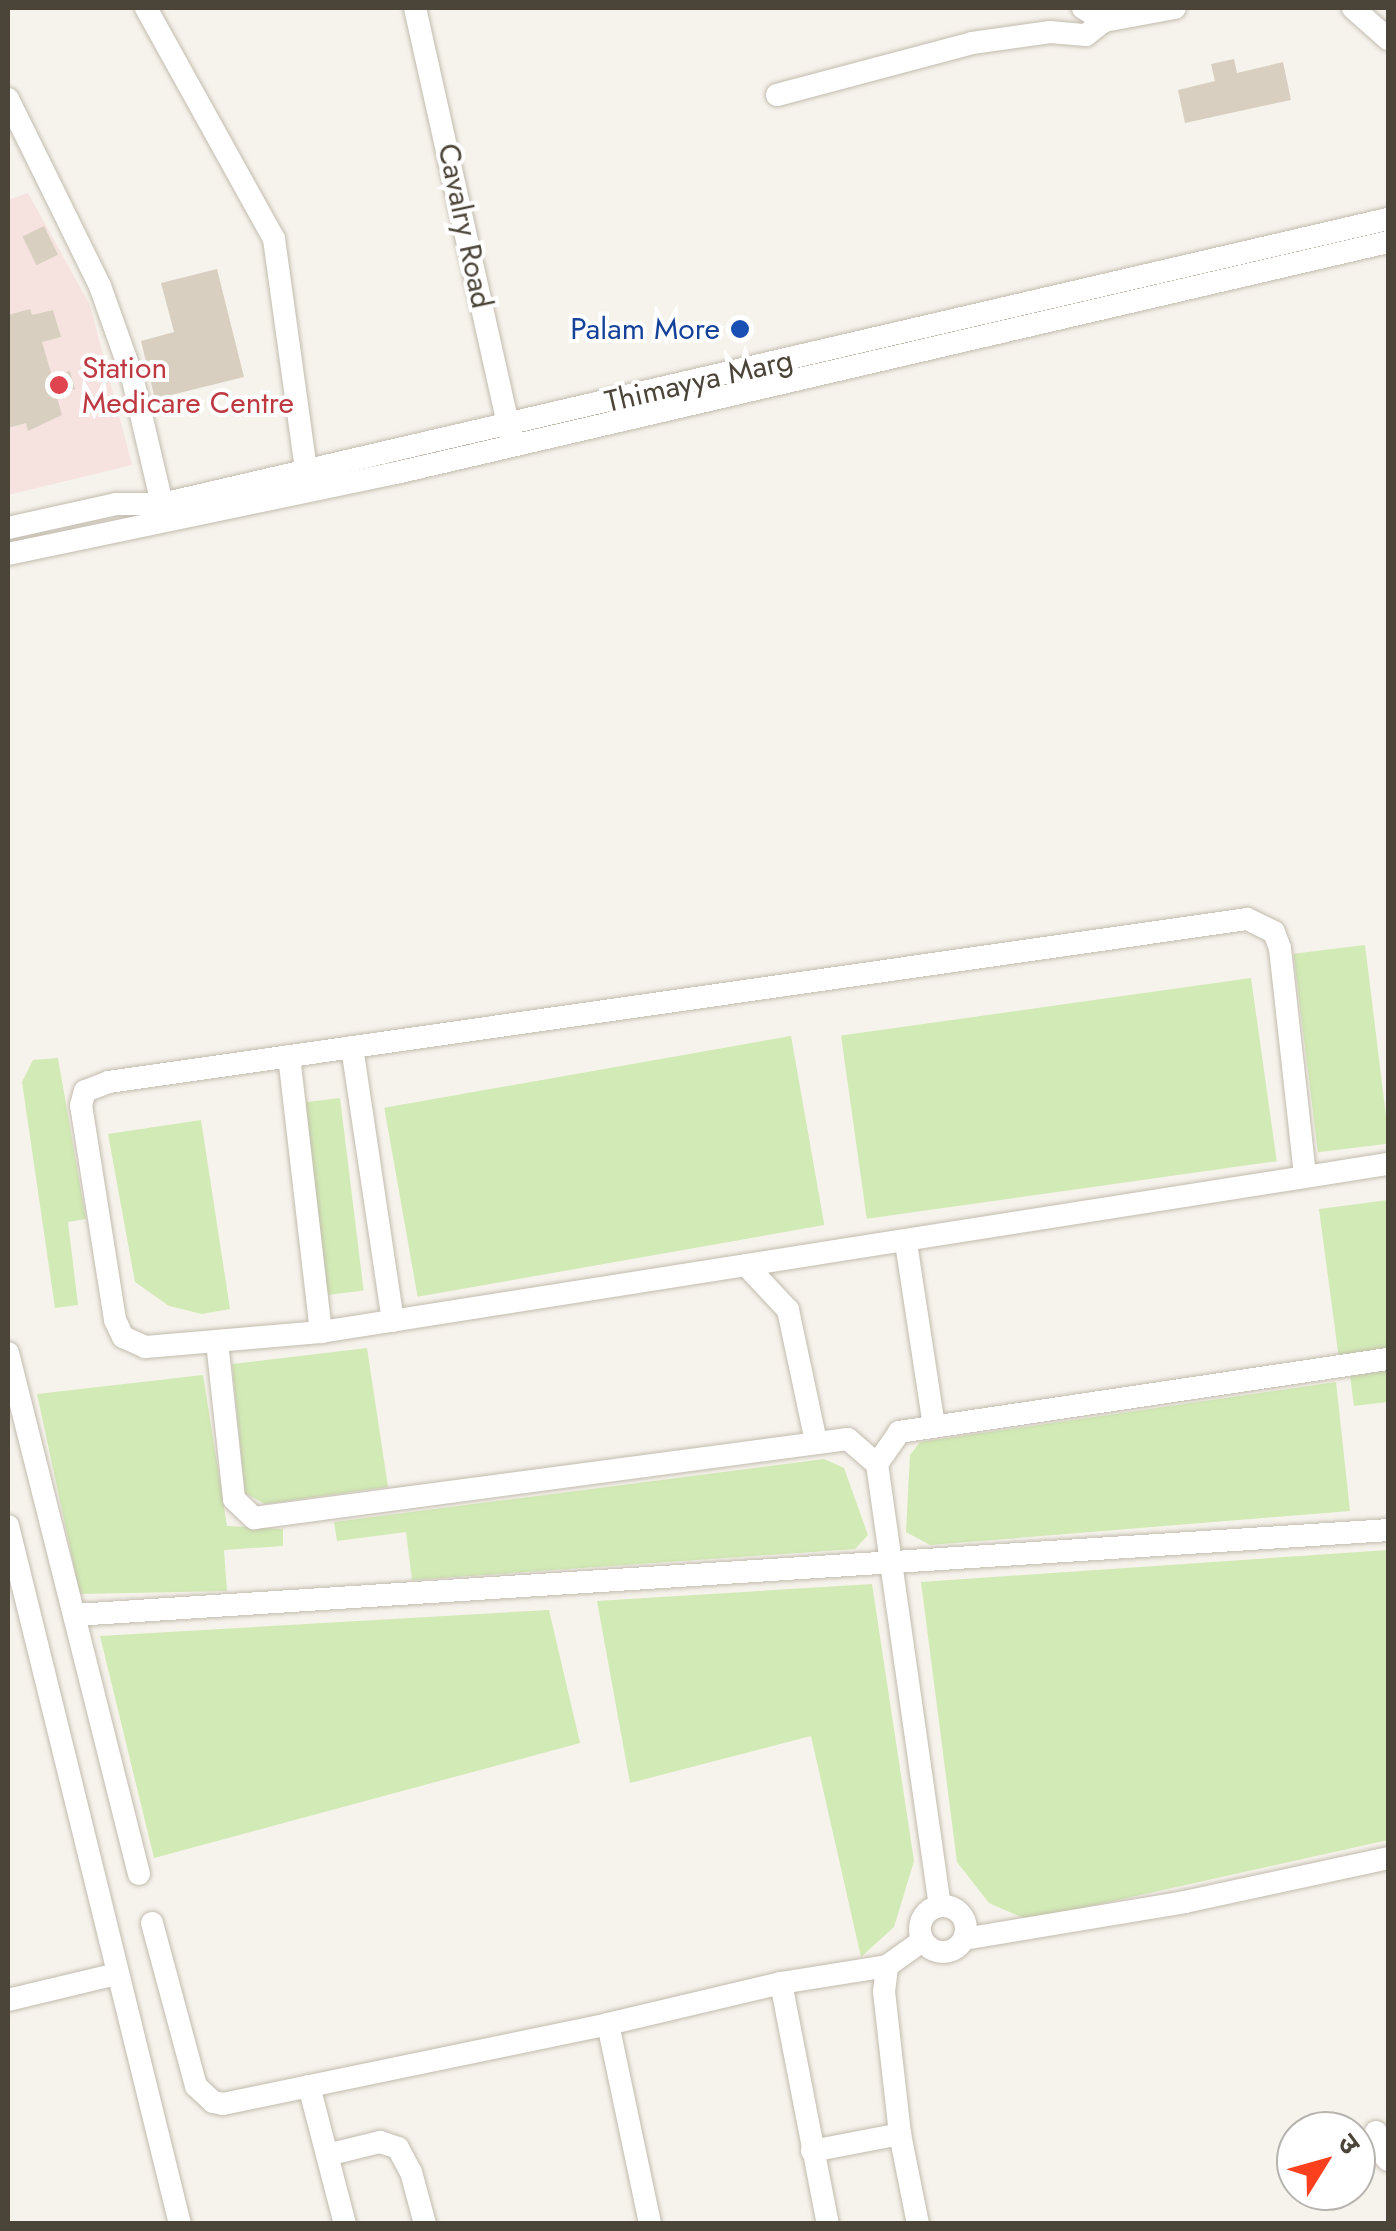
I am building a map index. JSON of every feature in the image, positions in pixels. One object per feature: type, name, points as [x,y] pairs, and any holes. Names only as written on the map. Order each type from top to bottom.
[{"type":"street","points":[[146,8],[274,239],[306,470]]},
{"type":"street","name":"Cavalry Road","points":[[415,8],[510,436]]},
{"type":"street","points":[[1083,8],[1104,21]]},
{"type":"street","points":[[776,95],[972,42],[1050,32],[1086,36],[1104,21],[1175,8]]},
{"type":"street","points":[[1353,8],[1388,39]]},
{"type":"street","points":[[8,99],[100,286],[132,376],[162,504]]},
{"type":"street","name":"Thimayya Marg","points":[[510,436],[1388,219]]},
{"type":"street","name":"Thimayya Marg","points":[[8,554],[393,462],[1388,242]]},
{"type":"street","name":"Thimayya Marg","points":[[8,528],[116,504],[162,504],[306,470],[393,462]]},
{"type":"street","points":[[1305,1174],[1280,948],[1274,932],[1248,919],[94,1086],[85,1091],[81,1106],[114,1320],[123,1337],[145,1348],[321,1332],[906,1243],[1305,1174],[1388,1164]]},
{"type":"street","points":[[352,1047],[392,1321]]},
{"type":"street","points":[[289,1056],[321,1332]]},
{"type":"street","points":[[906,1243],[934,1426]]},
{"type":"street","points":[[746,1265],[788,1310],[816,1442]]},
{"type":"street","points":[[217,1342],[234,1499],[254,1518],[848,1439],[877,1464],[940,1905]]},
{"type":"street","points":[[8,1353],[139,1874]]},
{"type":"street","points":[[877,1464],[900,1432],[1388,1359]]},
{"type":"street","points":[[8,1526],[180,2224]]},
{"type":"street","points":[[75,1616],[1388,1530]]},
{"type":"street","points":[[940,1905],[921,1919],[922,1940],[930,1949],[946,1952],[964,1938],[1185,1902],[1388,1858]]},
{"type":"street","points":[[940,1905],[955,1909],[963,1917],[964,1938]]},
{"type":"street","points":[[152,1923],[196,2086],[203,2095],[223,2104],[608,2024],[781,1983],[886,1966],[922,1940]]},
{"type":"street","points":[[886,1966],[884,1992],[900,2134],[918,2224]]},
{"type":"street","points":[[8,2000],[116,1974]]},
{"type":"street","points":[[781,1983],[828,2224]]},
{"type":"street","points":[[608,2024],[650,2224]]},
{"type":"street","points":[[309,2086],[345,2224]]},
{"type":"street","points":[[1376,2132],[1379,2149],[1388,2160]]},
{"type":"street","points":[[812,2151],[900,2134]]},
{"type":"street","points":[[327,2155],[380,2142],[398,2148],[411,2172],[425,2224]]},
{"type":"shaded area","name":"Station Medicare Centre","points":[[28,193],[90,305],[132,465],[8,495],[8,200]]},
{"type":"green space","points":[[1365,945],[1388,1144],[1318,1152],[1294,954]]},
{"type":"green space","points":[[1251,978],[1277,1161],[867,1219],[841,1036]]},
{"type":"green space","points":[[791,1036],[824,1225],[418,1297],[384,1108]]},
{"type":"green space","points":[[58,1058],[86,1219],[68,1222],[78,1305],[55,1308],[22,1082],[33,1060]]},
{"type":"green space","points":[[340,1098],[364,1291],[325,1295],[301,1103]]},
{"type":"green space","points":[[201,1120],[230,1309],[202,1314],[169,1306],[135,1282],[108,1134]]},
{"type":"green space","points":[[1388,1200],[1388,1353],[1339,1359],[1319,1209]]},
{"type":"green space","points":[[367,1348],[388,1487],[265,1504],[245,1493],[232,1364]]},
{"type":"green space","points":[[1388,1370],[1388,1402],[1354,1406],[1350,1376]]},
{"type":"green space","points":[[203,1375],[227,1526],[283,1529],[283,1546],[224,1550],[227,1591],[80,1594],[37,1394]]},
{"type":"green space","points":[[1336,1382],[1350,1511],[930,1545],[906,1532],[910,1455],[920,1442]]},
{"type":"green space","points":[[824,1459],[844,1468],[868,1535],[855,1549],[412,1580],[406,1532],[337,1541],[334,1522]]},
{"type":"green space","points":[[1388,1550],[1388,1840],[1028,1920],[989,1903],[957,1862],[921,1582]]},
{"type":"green space","points":[[872,1584],[914,1861],[894,1927],[861,1957],[811,1736],[630,1783],[597,1601]]},
{"type":"green space","points":[[549,1610],[580,1743],[154,1858],[100,1636]]},
{"type":"building","points":[[1234,59],[1237,73],[1283,62],[1291,100],[1185,123],[1178,90],[1215,81],[1211,64]]},
{"type":"building","points":[[44,226],[58,255],[36,265],[22,237]]},
{"type":"building","points":[[217,269],[244,377],[155,399],[141,341],[174,332],[161,283]]},
{"type":"building","points":[[30,309],[32,315],[53,310],[61,337],[42,342],[52,376],[70,371],[75,389],[56,394],[62,415],[28,431],[26,423],[8,428],[8,315]]},
{"type":"place","name":"Palam More","points":[[740,329]]},
{"type":"place","name":"Station Medicare Centre","points":[[59,385]]}]
